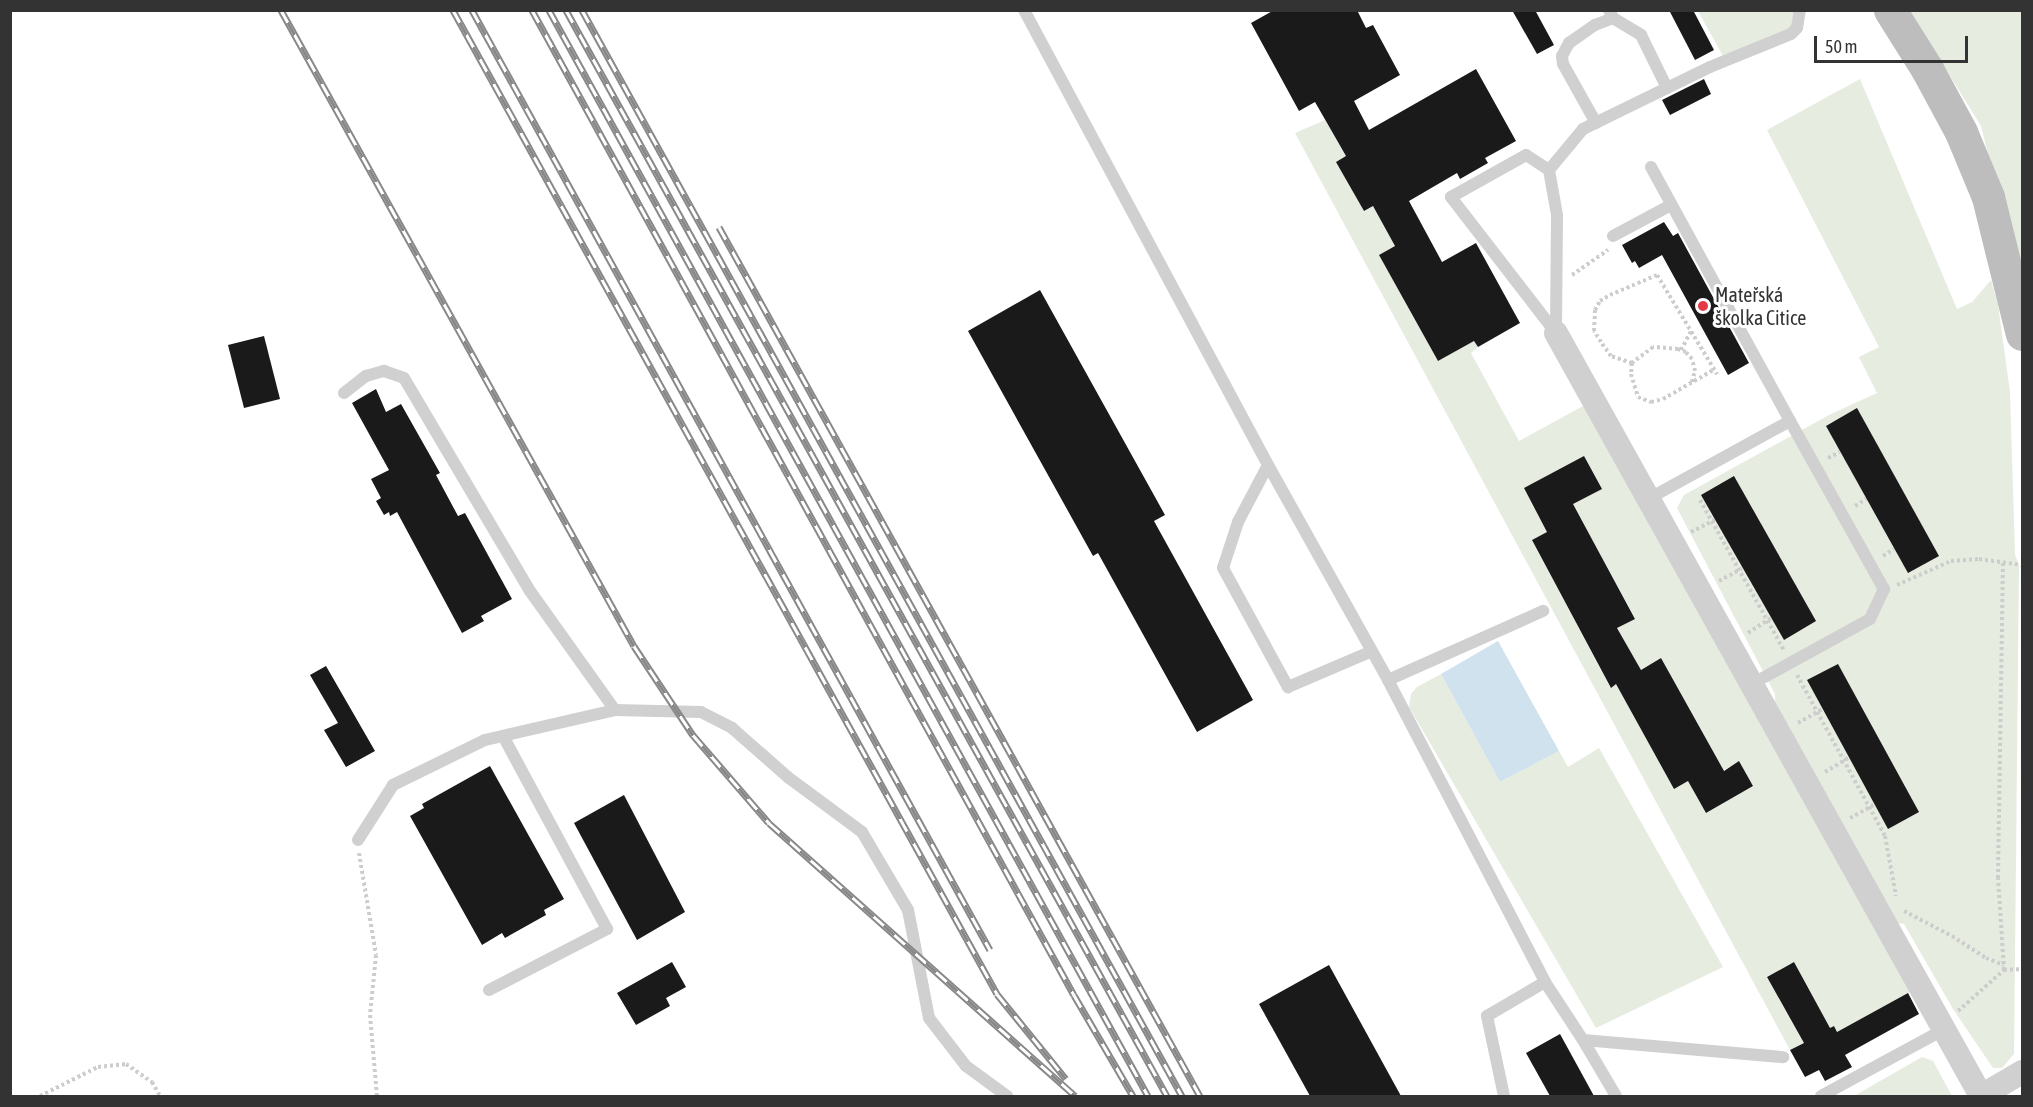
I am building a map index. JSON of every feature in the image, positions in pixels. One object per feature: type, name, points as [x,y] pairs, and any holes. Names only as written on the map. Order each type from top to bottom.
[{"type":"street","points":[[1890,10],[1927,69],[1961,132],[1988,197],[2022,334]]},
{"type":"street","points":[[1556,333],[1980,1096],[2022,1072]]},
{"type":"lane","points":[[1024,10],[1268,465],[1388,680],[1545,982],[1616,1096]]},
{"type":"lane","points":[[1549,170],[1574,138],[1596,123],[1710,67],[1791,34],[1797,28],[1800,10]]},
{"type":"lane","points":[[1596,123],[1563,64],[1562,56],[1569,43],[1611,14],[1641,35],[1667,88]]},
{"type":"lane","points":[[1526,155],[1549,170],[1557,215],[1556,333],[1451,197],[1526,155]]},
{"type":"lane","points":[[1651,168],[1884,589],[1870,619],[1752,684]]},
{"type":"lane","points":[[1616,234],[1671,205]]},
{"type":"lane","points":[[344,393],[366,376],[384,371],[404,378],[530,591],[615,710]]},
{"type":"lane","points":[[1648,499],[1790,421]]},
{"type":"lane","points":[[1268,465],[1238,522],[1223,568],[1282,677],[1288,687],[1372,651]]},
{"type":"lane","points":[[1388,680],[1543,611]]},
{"type":"lane","points":[[358,840],[393,786],[485,740],[615,710],[701,712],[732,728],[789,778],[862,832],[908,910],[929,1018],[966,1066],[1007,1096]]},
{"type":"lane","points":[[489,990],[607,929],[502,736]]},
{"type":"lane","points":[[1504,1096],[1487,1016],[1545,982]]},
{"type":"lane","points":[[1821,1096],[1943,1030]]},
{"type":"lane","points":[[1583,1040],[1783,1057]]},
{"type":"path","points":[[1556,275],[1574,275],[1614,246],[1616,234]]},
{"type":"path","points":[[1657,275],[1716,372],[1692,382],[1663,399],[1644,401],[1638,397],[1634,386],[1632,363],[1611,356],[1594,332],[1595,310],[1600,301],[1610,295],[1657,275]]},
{"type":"path","points":[[1681,350],[1691,331]]},
{"type":"path","points":[[1632,363],[1653,347],[1681,350],[1692,359],[1695,371],[1692,382]]},
{"type":"path","points":[[1700,500],[1769,620],[1885,836],[1896,898]]},
{"type":"path","points":[[1884,589],[1908,582],[1951,561],[1979,559],[2022,565]]},
{"type":"path","points":[[1943,1030],[1951,1016],[1968,1004],[2004,968],[1998,878],[2004,562]]},
{"type":"path","points":[[1730,645],[1769,620]]},
{"type":"path","points":[[1779,733],[1822,709]]},
{"type":"path","points":[[1806,782],[1850,758]]},
{"type":"path","points":[[1832,829],[1875,804]]},
{"type":"path","points":[[358,840],[376,955],[370,1015],[377,1096]]},
{"type":"path","points":[[1900,917],[1898,908],[1952,936],[2004,968],[2022,969]]},
{"type":"path","points":[[40,1096],[98,1067],[126,1064],[152,1082],[160,1096]]},
{"type":"shaded area","points":[[1698,11],[1796,11],[1792,26],[1780,36],[1724,58]]},
{"type":"shaded area","points":[[1910,11],[2022,11],[2022,288],[1981,126]]},
{"type":"shaded area","points":[[1860,79],[1957,309],[1972,302],[1991,280],[1998,305],[2010,392],[2015,555],[2019,565],[2014,1054],[2002,1068],[1993,1068],[1953,1009],[1904,924],[1895,923],[1775,706],[1775,694],[1677,508],[1684,495],[1829,415],[1877,393],[1859,357],[1879,347],[1767,130]]},
{"type":"shaded area","points":[[1325,120],[1346,156],[1337,162],[1364,211],[1373,206],[1395,246],[1379,255],[1438,361],[1474,341],[1478,347],[1471,353],[1519,441],[1585,405],[1910,992],[1837,1032],[1834,1026],[1830,1028],[1793,962],[1767,977],[1804,1043],[1790,1050],[1295,133]],"holes":[[[1584,457],[1567,507],[1572,518],[1579,515],[1635,618],[1617,628],[1641,670],[1661,658],[1722,771],[1739,762],[1753,786],[1706,813],[1692,789],[1696,786],[1692,779],[1674,788],[1616,684],[1610,687],[1532,540],[1547,532]]]},
{"type":"shaded area","points":[[1441,674],[1500,782],[1559,751],[1568,767],[1599,748],[1723,967],[1596,1028],[1409,707],[1411,694],[1417,687]]},
{"type":"shaded area","points":[[1922,1057],[1933,1061],[1952,1096],[1854,1096]]},
{"type":"water","points":[[1498,641],[1559,751],[1500,782],[1441,674]]},
{"type":"building","points":[[1274,10],[1357,10],[1366,28],[1373,25],[1400,75],[1354,101],[1369,130],[1476,69],[1516,141],[1485,158],[1488,163],[1460,179],[1457,173],[1409,201],[1442,262],[1476,243],[1520,323],[1478,347],[1474,341],[1438,361],[1379,255],[1395,246],[1373,206],[1364,211],[1336,162],[1346,156],[1315,102],[1299,111],[1251,23]]},
{"type":"building","points":[[1512,10],[1535,10],[1554,45],[1537,54]]},
{"type":"building","points":[[1669,10],[1693,10],[1714,50],[1695,60]]},
{"type":"building","points":[[1704,79],[1711,94],[1670,115],[1662,100]]},
{"type":"building","points":[[1664,222],[1673,236],[1678,233],[1749,363],[1728,375],[1662,255],[1639,268],[1635,261],[1632,263],[1622,245]]},
{"type":"building","points":[[1040,290],[1165,515],[1154,521],[1253,700],[1197,732],[1098,553],[1093,556],[968,331]]},
{"type":"building","points":[[264,336],[280,399],[244,408],[228,345]]},
{"type":"building","points":[[376,389],[386,412],[401,404],[440,473],[436,475],[458,516],[465,513],[512,599],[481,616],[484,621],[462,633],[397,512],[390,516],[389,512],[384,515],[376,501],[381,498],[371,479],[389,470],[352,403]]},
{"type":"building","points":[[1857,408],[1939,556],[1908,573],[1826,426]]},
{"type":"building","points":[[1584,456],[1602,489],[1573,504],[1635,619],[1617,628],[1641,670],[1661,658],[1724,771],[1739,761],[1753,786],[1706,813],[1688,781],[1674,789],[1616,684],[1611,688],[1532,540],[1547,532],[1524,488]]},
{"type":"building","points":[[1734,476],[1816,621],[1784,640],[1701,495]]},
{"type":"building","points":[[1838,664],[1919,812],[1888,829],[1807,680]]},
{"type":"building","points":[[326,666],[375,751],[346,767],[324,730],[338,723],[310,675]]},
{"type":"building","points":[[490,766],[564,899],[544,910],[546,915],[505,938],[502,933],[482,945],[410,816],[424,808],[422,804]]},
{"type":"building","points":[[624,795],[685,912],[637,940],[574,823]]},
{"type":"building","points":[[672,962],[686,987],[666,998],[670,1006],[636,1025],[617,993]]},
{"type":"building","points":[[1794,962],[1830,1028],[1834,1026],[1837,1032],[1908,993],[1919,1014],[1845,1055],[1852,1067],[1825,1081],[1819,1070],[1805,1077],[1790,1050],[1804,1043],[1767,977]]},
{"type":"building","points":[[1329,965],[1401,1096],[1310,1096],[1259,1004]]},
{"type":"building","points":[[1560,1034],[1594,1096],[1550,1096],[1526,1053]]},
{"type":"railway","points":[[281,10],[634,646],[693,735],[769,823],[1075,1096]]},
{"type":"railway","points":[[453,10],[997,994],[1066,1079]]},
{"type":"railway","points":[[472,10],[990,950]]},
{"type":"railway","points":[[532,10],[1074,995],[1133,1096]]},
{"type":"railway","points":[[549,10],[1148,1096]]},
{"type":"railway","points":[[566,10],[1167,1096]]},
{"type":"railway","points":[[582,10],[1182,1096]]},
{"type":"railway","points":[[719,227],[1200,1096]]},
{"type":"place","name":"Mateřská školka Citice","points":[[1703,306]]}]
